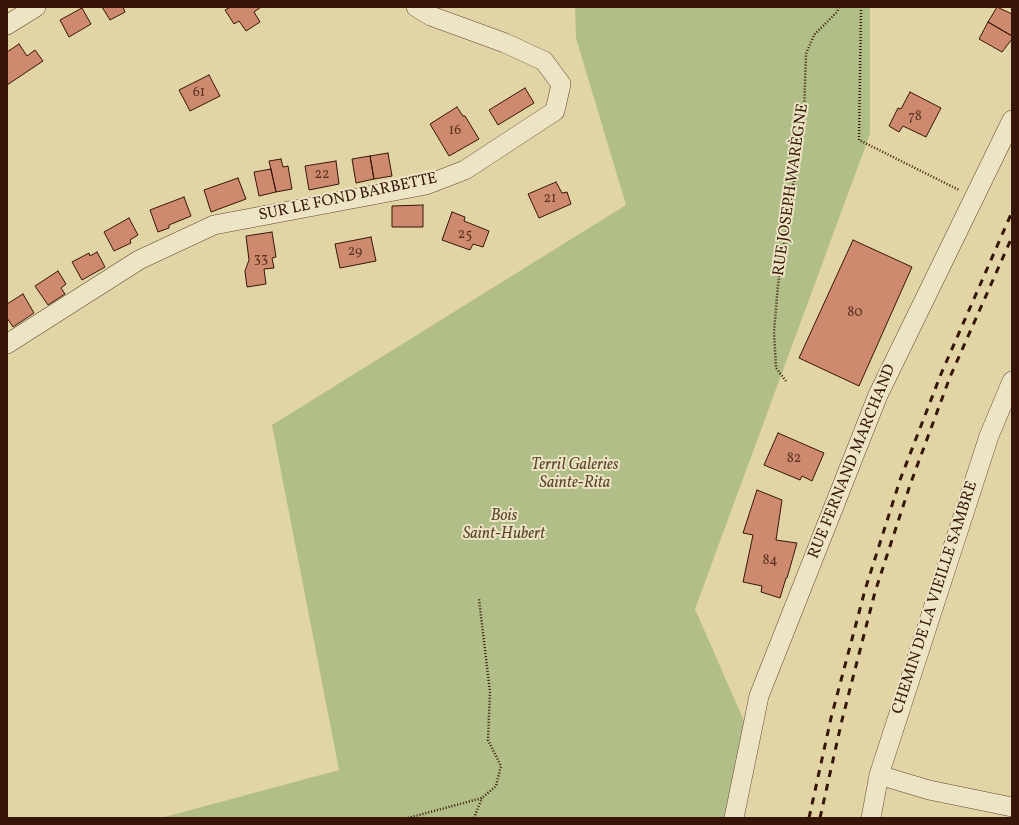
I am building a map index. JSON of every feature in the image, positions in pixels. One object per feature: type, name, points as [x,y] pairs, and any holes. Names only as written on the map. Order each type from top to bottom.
[{"type":"street","points":[[7,25],[36,7]]},
{"type":"street","name":"SUR LE FOND BARBETTE","points":[[7,344],[139,260],[214,226],[426,185],[465,170],[555,111],[561,84],[544,61],[506,43],[431,16],[416,7]]},
{"type":"street","name":"RUE FERNAND MARCHAND","points":[[734,818],[759,696],[878,395],[1012,120]]},
{"type":"street","name":"CHEMIN DE LA VIEILLE SAMBRE","points":[[871,818],[879,774],[989,436],[1012,381]]},
{"type":"street","points":[[879,774],[929,790],[1012,807]]},
{"type":"path","name":"RUE JOSEPH WARÈGNE","points":[[786,381],[776,368],[774,332],[778,285],[804,112],[806,54],[814,35],[837,12],[839,7]]},
{"type":"path","points":[[861,7],[859,140],[974,197]]},
{"type":"path","points":[[408,818],[482,798],[496,786],[501,766],[488,740],[490,692],[479,599]]},
{"type":"path","points":[[474,818],[482,798]]},
{"type":"green space","name":"Bois Saint-Hubert","points":[[575,7],[870,7],[870,134],[695,609],[744,721],[732,818],[161,818],[339,770],[272,425],[626,205],[576,38]]},
{"type":"building","points":[[102,7],[123,7],[125,12],[110,20]]},
{"type":"building","points":[[231,7],[261,7],[254,12],[260,22],[246,31],[239,21],[234,24],[225,10]]},
{"type":"building","points":[[997,7],[1012,14],[1012,36],[988,22]]},
{"type":"building","points":[[82,8],[91,24],[69,37],[60,20]]},
{"type":"building","points":[[988,22],[1012,36],[1012,39],[1002,52],[979,39]]},
{"type":"building","points":[[19,44],[27,56],[35,50],[43,61],[7,85],[7,52]]},
{"type":"building","points":[[209,75],[220,96],[190,111],[179,90]]},
{"type":"building","points":[[525,88],[534,103],[498,125],[489,110]]},
{"type":"building","points":[[910,92],[941,108],[926,137],[903,126],[899,132],[889,126],[898,108],[901,109]]},
{"type":"building","points":[[457,107],[463,116],[465,116],[479,139],[449,156],[430,124]]},
{"type":"building","points":[[388,153],[392,176],[374,179],[370,156]]},
{"type":"building","points":[[370,156],[374,179],[356,183],[352,159]]},
{"type":"building","points":[[281,159],[283,167],[288,166],[292,189],[276,192],[269,161]]},
{"type":"building","points":[[336,161],[339,184],[309,190],[305,166]]},
{"type":"building","points":[[271,169],[276,192],[259,196],[254,172]]},
{"type":"building","points":[[238,178],[246,199],[211,212],[204,190]]},
{"type":"building","points":[[556,182],[562,193],[567,192],[571,204],[539,218],[528,194]]},
{"type":"building","points":[[184,197],[191,216],[169,225],[169,228],[158,232],[150,210]]},
{"type":"building","points":[[423,205],[423,227],[392,227],[392,206]]},
{"type":"building","points":[[452,212],[465,217],[464,221],[489,231],[483,247],[473,244],[470,250],[442,240]]},
{"type":"building","points":[[129,218],[138,235],[130,240],[131,243],[114,251],[104,232]]},
{"type":"building","points":[[272,232],[276,257],[272,258],[274,268],[264,269],[266,284],[247,287],[245,271],[249,260],[246,236]]},
{"type":"building","points":[[371,237],[376,261],[340,268],[335,244]]},
{"type":"building","points":[[853,240],[912,267],[859,386],[799,358]]},
{"type":"building","points":[[97,252],[105,267],[82,280],[72,262],[89,253],[90,256]]},
{"type":"building","points":[[58,271],[66,284],[61,288],[65,294],[48,305],[35,286]]},
{"type":"building","points":[[23,294],[34,313],[13,327],[7,318],[7,304]]},
{"type":"building","points":[[778,433],[824,453],[812,481],[802,476],[800,480],[764,465]]},
{"type":"building","points":[[757,490],[782,500],[776,540],[797,543],[780,598],[761,592],[762,586],[743,582],[753,535],[743,533]]},
{"type":"railway","points":[[809,818],[831,718],[865,590],[900,480],[941,374],[1012,212]]},
{"type":"railway","points":[[820,818],[842,720],[875,592],[910,485],[950,377],[1012,237]]},
{"type":"park label","name":"Terril Galeries Sainte-Rita","points":[[575,475]]}]
